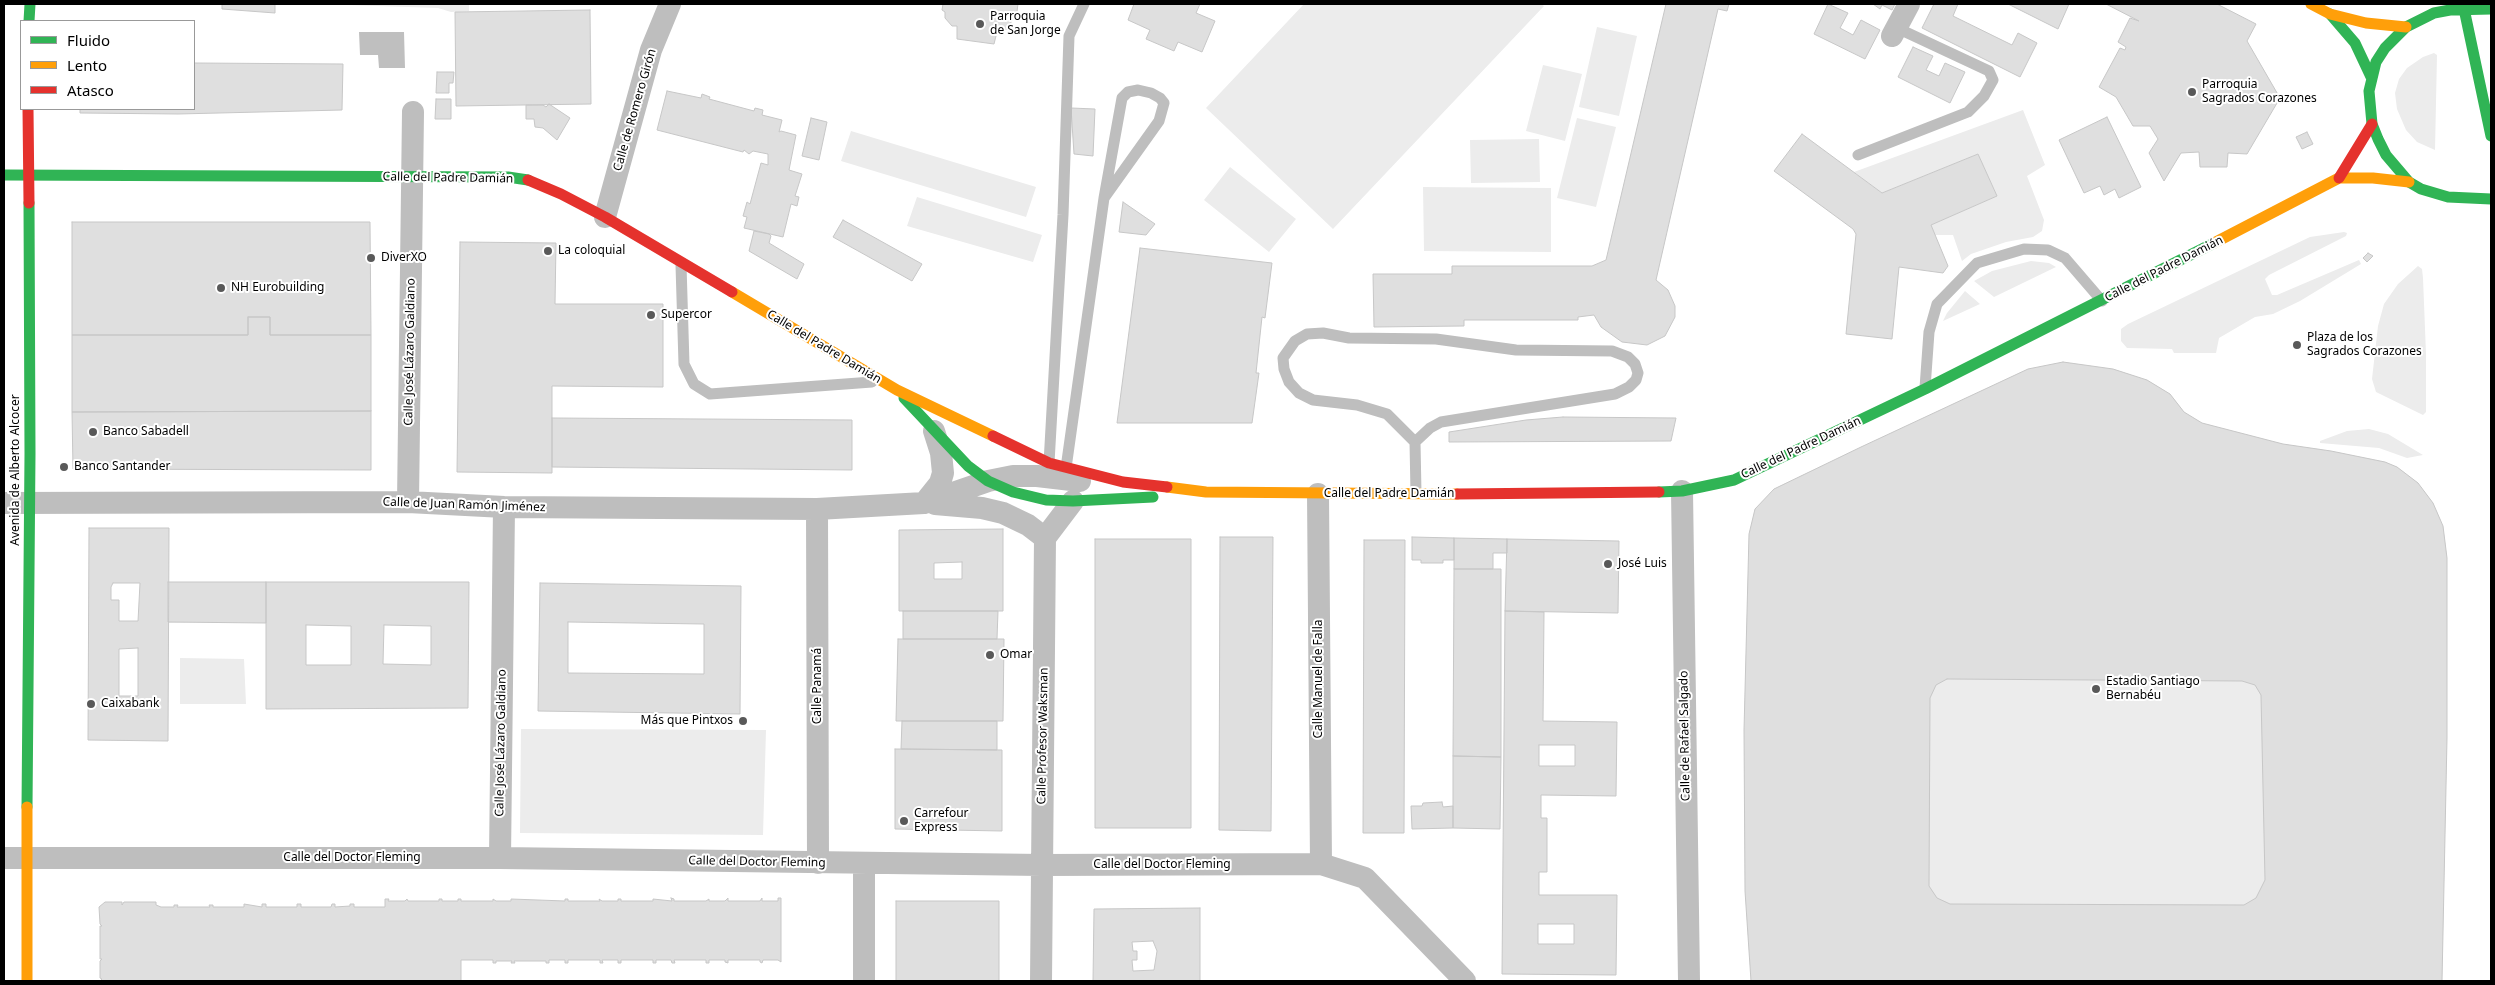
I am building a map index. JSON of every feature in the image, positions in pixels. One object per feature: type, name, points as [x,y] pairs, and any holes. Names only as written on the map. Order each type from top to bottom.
[{"type":"street","points":[[29,20],[30,4]]},
{"type":"street","name":"Calle de Romero Girón","points":[[604,217],[651,50],[670,4]]},
{"type":"street","points":[[1895,32],[1909,4]]},
{"type":"street","points":[[2311,4],[2330,14],[2366,23],[2406,27]]},
{"type":"street","points":[[2491,8],[2463,6],[2434,13],[2406,27],[2385,48],[2376,62],[2371,77],[2369,105],[2372,124],[2386,155],[2409,182],[2421,189],[2442,196],[2469,200],[2491,200]]},
{"type":"street","points":[[2463,6],[2491,136]]},
{"type":"street","points":[[2330,14],[2355,43],[2371,77]]},
{"type":"street","name":"Avenida de Alberto Alcocer","points":[[27,981],[27,636],[30,502],[28,110]]},
{"type":"street","name":"Calle José Lázaro Galdiano","points":[[408,502],[413,112]]},
{"type":"street","points":[[2339,178],[2372,124]]},
{"type":"street","name":"Calle del Padre Damián","points":[[4,175],[413,177],[527,180],[561,194],[604,217],[897,390],[957,417],[1049,463],[1123,482]]},
{"type":"street","points":[[2339,178],[2373,178],[2409,182]]},
{"type":"street","name":"Calle del Padre Damián","points":[[924,503],[988,481],[1023,475],[1083,482],[1123,482],[1206,492],[1318,494],[1639,493],[1682,491],[1734,480],[1925,389],[2102,301],[2339,178]]},
{"type":"street","name":"Calle del Padre Damián","points":[[897,390],[968,466],[988,481],[1031,498],[1073,501],[1126,500],[1206,492]]},
{"type":"street","name":"Calle del Padre Damián","points":[[924,503],[940,483],[943,473],[941,453],[934,431]]},
{"type":"street","name":"Calle de Rafael Salgado","points":[[1682,491],[1689,981]]},
{"type":"street","name":"Calle Manuel de Falla","points":[[1318,494],[1321,864]]},
{"type":"street","points":[[924,503],[982,508],[1003,513],[1028,525],[1045,538],[1073,501]]},
{"type":"street","name":"Calle de Juan Ramón Jiménez","points":[[4,503],[408,502],[504,507],[817,509],[924,503]]},
{"type":"street","name":"Calle José Lázaro Galdiano","points":[[500,858],[504,507]]},
{"type":"street","name":"Calle Panamá","points":[[817,509],[818,863]]},
{"type":"street","name":"Calle Profesor Waksman","points":[[1041,981],[1045,538]]},
{"type":"street","name":"Calle del Doctor Fleming","points":[[4,858],[500,858],[1042,866],[1321,864],[1365,878],[1465,981]]},
{"type":"street","points":[[864,863],[864,981]]},
{"type":"lane","points":[[1049,463],[1063,215],[1069,36],[1084,4]]},
{"type":"lane","points":[[1858,155],[1968,112],[1984,96],[1993,80],[1989,71],[1895,32]]},
{"type":"lane","points":[[1066,468],[1104,198],[1122,98],[1128,92],[1138,90],[1151,93],[1160,98],[1164,103],[1159,121],[1104,198]]},
{"type":"lane","points":[[1925,389],[1929,332],[1938,304],[1977,263],[2024,249],[2048,250],[2065,258],[2102,301]]},
{"type":"lane","points":[[681,263],[684,364],[694,384],[710,394],[882,382]]},
{"type":"lane","points":[[1415,442],[1430,428],[1441,422],[1614,394],[1629,387],[1636,380],[1638,373],[1635,364],[1628,357],[1612,352],[1516,350],[1436,339],[1350,338],[1323,333],[1307,334],[1295,341],[1288,348],[1284,358],[1284,369],[1290,382],[1299,394],[1313,400],[1357,405],[1387,414],[1415,442],[1416,493]]},
{"type":"shaded area","points":[[317,4],[469,4],[469,11],[451,12],[438,8]]},
{"type":"shaded area","points":[[1304,4],[1541,4],[1544,6],[1333,229],[1206,108]]},
{"type":"shaded area","points":[[1597,27],[1637,36],[1619,116],[1579,107]]},
{"type":"shaded area","points":[[359,32],[404,32],[405,68],[379,68],[378,55],[360,55]]},
{"type":"shaded area","points":[[2434,53],[2437,55],[2435,150],[2417,142],[2406,130],[2397,109],[2395,93],[2399,79],[2407,68],[2423,57]]},
{"type":"shaded area","points":[[1543,65],[1582,74],[1565,141],[1526,131]]},
{"type":"shaded area","points":[[2023,110],[2045,165],[2027,176],[2044,220],[2042,231],[2033,237],[2006,242],[1971,254],[1962,261],[1953,235],[1935,235],[1931,225],[1997,196],[1978,154],[1882,193],[1854,172]]},
{"type":"shaded area","points":[[1577,118],[1616,127],[1596,207],[1557,198]]},
{"type":"shaded area","points":[[851,131],[1036,187],[1026,217],[841,161]]},
{"type":"shaded area","points":[[1539,139],[1540,182],[1471,183],[1470,140]]},
{"type":"shaded area","points":[[1230,167],[1296,219],[1269,252],[1204,200]]},
{"type":"shaded area","points":[[1423,187],[1551,188],[1551,252],[1424,251]]},
{"type":"shaded area","points":[[917,197],[1042,235],[1033,262],[907,226]]},
{"type":"shaded area","points":[[2347,233],[2346,236],[2269,275],[2265,279],[2272,295],[2277,295],[2359,260],[2361,264],[2300,301],[2273,314],[2255,317],[2219,338],[2216,353],[2174,353],[2172,349],[2127,348],[2121,341],[2121,329],[2128,324],[2310,237]]},
{"type":"shaded area","points":[[2031,261],[2049,263],[2056,267],[1994,297],[1974,281],[1992,271]]},
{"type":"shaded area","points":[[2418,266],[2422,269],[2423,278],[2426,354],[2426,412],[2423,415],[2376,392],[2372,379],[2378,326],[2384,304],[2398,284]]},
{"type":"shaded area","points":[[1965,291],[1980,304],[1943,321],[1947,313]]},
{"type":"shaded area","name":"Estadio Santiago Bernabéu","points":[[2063,362],[2113,369],[2147,380],[2170,394],[2184,412],[2202,423],[2283,444],[2385,462],[2397,467],[2418,483],[2433,503],[2443,526],[2447,558],[2447,738],[2442,981],[1751,981],[1745,891],[1744,730],[1749,534],[1755,509],[1774,489],[1807,473],[2028,369]]},
{"type":"shaded area","points":[[2369,429],[2388,434],[2423,455],[2407,458],[2379,448],[2320,443],[2320,441],[2347,431]]},
{"type":"shaded area","points":[[180,658],[244,659],[246,704],[180,704]]},
{"type":"shaded area","points":[[521,729],[766,730],[763,835],[520,833]]},
{"type":"building","points":[[222,4],[275,4],[275,13],[222,9]]},
{"type":"building","name":"Parroquia de San Jorge","points":[[943,4],[1018,4],[1016,19],[1013,19],[1007,29],[997,32],[994,44],[957,39],[957,26],[952,26],[945,18],[945,12],[942,10]]},
{"type":"building","points":[[1134,4],[1200,4],[1196,13],[1215,21],[1202,52],[1178,42],[1174,51],[1146,39],[1150,30],[1128,20]]},
{"type":"building","points":[[1666,4],[1729,4],[1727,11],[1718,9],[1656,280],[1668,290],[1675,306],[1675,317],[1665,336],[1647,345],[1622,342],[1601,327],[1594,315],[1578,317],[1578,320],[1464,320],[1464,326],[1374,327],[1373,274],[1452,274],[1452,266],[1592,266],[1606,260]]},
{"type":"building","points":[[1828,4],[1848,13],[1840,28],[1853,35],[1861,20],[1880,30],[1865,59],[1814,34]]},
{"type":"building","points":[[1873,4],[1895,4],[1892,10],[1882,5],[1880,9]]},
{"type":"building","points":[[1934,4],[1958,4],[1953,16],[2012,45],[2018,33],[2037,43],[2020,77],[1922,28]]},
{"type":"building","points":[[2008,4],[2069,4],[2058,29]]},
{"type":"building","name":"Parroquia Sagrados Corazones","points":[[2106,4],[2217,4],[2256,24],[2247,41],[2280,98],[2247,154],[2228,153],[2227,167],[2200,167],[2199,152],[2181,153],[2164,181],[2149,153],[2158,139],[2150,126],[2133,126],[2116,97],[2099,87],[2120,48],[2125,50],[2126,47],[2118,42],[2130,18],[2139,21]]},
{"type":"building","points":[[590,10],[591,104],[456,106],[455,12]]},
{"type":"building","points":[[1913,47],[1933,56],[1926,70],[1939,76],[1945,63],[1965,72],[1950,103],[1898,77]]},
{"type":"building","points":[[195,63],[343,64],[342,110],[178,114],[80,113],[80,110],[195,110]]},
{"type":"building","points":[[437,72],[454,72],[453,83],[449,83],[449,93],[436,93]]},
{"type":"building","points":[[667,91],[701,98],[702,94],[710,97],[709,99],[754,111],[755,108],[763,110],[762,115],[782,120],[779,132],[796,135],[789,170],[802,174],[795,196],[799,197],[797,206],[791,204],[783,237],[744,228],[747,217],[743,216],[747,202],[750,204],[761,163],[768,165],[768,154],[753,151],[749,154],[744,150],[743,152],[657,130]]},
{"type":"building","points":[[436,99],[451,99],[451,119],[435,119]]},
{"type":"building","points":[[549,104],[570,118],[557,140],[543,128],[535,127],[534,119],[526,119],[526,105],[543,105],[546,107]]},
{"type":"building","points":[[1071,108],[1095,109],[1093,156],[1074,154]]},
{"type":"building","points":[[2107,117],[2141,187],[2119,198],[2115,189],[2104,195],[2100,186],[2084,193],[2059,140]]},
{"type":"building","points":[[811,118],[827,122],[819,160],[802,156]]},
{"type":"building","points":[[2307,132],[2313,144],[2302,149],[2296,137]]},
{"type":"building","points":[[1802,134],[1882,193],[1978,154],[1997,196],[1931,225],[1948,266],[1943,273],[1899,267],[1892,339],[1846,334],[1856,234],[1853,229],[1774,171]]},
{"type":"building","points":[[1123,202],[1155,224],[1146,235],[1119,232]]},
{"type":"building","points":[[843,220],[922,264],[912,281],[833,237]]},
{"type":"building","name":"NH Eurobuilding","points":[[72,222],[370,222],[371,335],[270,335],[270,317],[248,317],[248,335],[72,335]]},
{"type":"building","points":[[754,231],[769,234],[771,236],[769,243],[804,264],[797,279],[749,251]]},
{"type":"building","points":[[460,242],[556,243],[555,304],[663,304],[663,387],[552,386],[552,473],[457,472]]},
{"type":"building","points":[[1140,248],[1272,263],[1265,318],[1262,317],[1256,373],[1259,373],[1252,423],[1117,423]]},
{"type":"building","points":[[2368,253],[2373,256],[2367,262],[2363,258]]},
{"type":"building","points":[[248,317],[270,317],[270,335],[371,335],[371,411],[72,412],[72,335],[248,335]]},
{"type":"building","name":"Estadio Santiago Bernabéu","points":[[2063,362],[2113,369],[2147,380],[2170,394],[2184,412],[2202,423],[2283,444],[2331,451],[2385,462],[2397,467],[2418,483],[2433,503],[2443,526],[2447,558],[2447,738],[2442,981],[1751,981],[1745,891],[1744,730],[1749,534],[1755,509],[1774,489],[2028,369]],"holes":[[[1947,679],[2242,681],[2255,685],[2261,695],[2265,880],[2256,898],[2244,905],[1950,904],[1937,898],[1929,886],[1930,698],[1936,685]]]},
{"type":"building","points":[[371,411],[371,470],[73,469],[72,412]]},
{"type":"building","points":[[1563,417],[1676,418],[1671,441],[1449,442],[1449,432],[1526,420]]},
{"type":"building","points":[[552,418],[852,420],[852,470],[552,467]]},
{"type":"building","points":[[89,528],[169,528],[168,741],[88,740]],"holes":[[[113,583],[140,583],[138,621],[119,621],[119,600],[111,600],[111,587]],[[138,648],[138,696],[119,696],[119,649]]]},
{"type":"building","points":[[1003,529],[1003,611],[899,611],[899,530]],"holes":[[[962,562],[962,579],[934,579],[934,563]]]},
{"type":"building","points":[[1220,537],[1273,537],[1271,831],[1219,830]]},
{"type":"building","points":[[1412,537],[1454,538],[1454,560],[1443,560],[1443,563],[1421,563],[1421,560],[1412,560]]},
{"type":"building","points":[[1454,538],[1507,539],[1507,553],[1493,553],[1493,569],[1454,569]]},
{"type":"building","points":[[1095,539],[1191,539],[1191,828],[1095,828]]},
{"type":"building","points":[[1507,539],[1619,541],[1618,613],[1505,611]]},
{"type":"building","points":[[1364,540],[1405,540],[1404,833],[1363,833]]},
{"type":"building","points":[[1454,569],[1501,569],[1501,757],[1453,756]]},
{"type":"building","points":[[168,582],[266,582],[266,623],[168,622]]},
{"type":"building","points":[[266,582],[469,582],[468,708],[266,709]],"holes":[[[306,625],[351,626],[351,665],[306,665]],[[384,625],[431,626],[431,665],[383,664]]]},
{"type":"building","points":[[540,583],[741,586],[740,714],[538,711]],"holes":[[[568,622],[704,624],[704,674],[568,673]]]},
{"type":"building","points":[[903,611],[998,611],[997,639],[903,639]]},
{"type":"building","points":[[1505,611],[1544,612],[1543,721],[1617,722],[1616,796],[1541,795],[1541,818],[1547,818],[1547,872],[1539,872],[1539,895],[1617,895],[1616,975],[1502,974]],"holes":[[[1539,745],[1575,745],[1575,766],[1539,766]],[[1538,924],[1574,924],[1574,944],[1538,944]]]},
{"type":"building","points":[[898,639],[1004,639],[1003,721],[896,721]]},
{"type":"building","points":[[902,721],[997,721],[997,750],[901,749]]},
{"type":"building","points":[[895,749],[1002,750],[1002,831],[895,829]]},
{"type":"building","points":[[1453,756],[1501,757],[1500,829],[1453,828]]},
{"type":"building","points":[[1442,802],[1443,807],[1453,806],[1453,828],[1412,829],[1411,806]]},
{"type":"building","points":[[671,898],[674,901],[706,901],[709,899],[709,901],[725,901],[728,898],[728,901],[760,901],[762,898],[762,901],[778,901],[778,898],[781,898],[781,962],[778,960],[763,960],[762,963],[760,960],[728,960],[728,963],[725,960],[709,960],[709,963],[706,963],[706,960],[674,960],[675,963],[672,963],[671,960],[656,960],[656,963],[653,963],[653,960],[621,960],[621,963],[618,963],[618,960],[602,960],[603,963],[600,963],[600,960],[568,960],[568,963],[565,963],[565,960],[549,960],[549,963],[546,963],[546,961],[514,961],[515,963],[511,963],[512,961],[496,961],[496,963],[493,963],[493,960],[461,960],[461,981],[100,981],[102,979],[100,978],[100,961],[102,959],[100,959],[100,926],[102,926],[100,924],[99,907],[105,902],[122,902],[122,905],[124,902],[156,902],[156,905],[161,907],[174,907],[174,905],[178,905],[177,907],[210,907],[209,905],[213,905],[213,907],[244,907],[244,904],[262,907],[262,904],[266,904],[266,907],[297,907],[297,904],[301,904],[301,907],[331,907],[332,904],[335,904],[335,907],[354,904],[354,907],[385,907],[385,899],[389,899],[388,901],[405,901],[407,899],[408,901],[439,901],[439,899],[442,899],[442,901],[458,901],[458,899],[461,899],[461,901],[493,901],[493,899],[496,901],[511,901],[511,899],[565,901],[565,899],[568,899],[568,901],[600,901],[599,899],[602,901],[618,901],[618,899],[621,899],[621,901],[653,901],[653,899],[672,901]]},
{"type":"building","points":[[896,901],[999,901],[999,981],[896,981]]},
{"type":"building","points":[[1200,908],[1200,981],[1093,981],[1094,909]],"holes":[[[1153,941],[1157,951],[1154,970],[1133,971],[1132,960],[1137,960],[1137,951],[1133,951],[1132,942]]]},
{"type":"traffic: fast","points":[[29,20],[30,4]]},
{"type":"traffic: fast","points":[[2463,4],[2491,136]]},
{"type":"traffic: fast","points":[[2491,9],[2450,10],[2434,13],[2406,27],[2385,48],[2376,62],[2369,91],[2372,124],[2378,139],[2386,155],[2409,182],[2421,189],[2448,197],[2491,199]]},
{"type":"traffic: fast","points":[[2330,14],[2355,43],[2371,77]]},
{"type":"traffic: fast","points":[[4,175],[508,177],[528,180]]},
{"type":"traffic: fast","points":[[27,807],[30,454],[29,203]]},
{"type":"traffic: fast","points":[[1659,492],[1682,491],[1734,480],[1925,389],[2214,243]]},
{"type":"traffic: fast","points":[[904,398],[968,466],[988,481],[1013,492],[1046,500],[1073,501],[1153,497]]},
{"type":"traffic: slow","points":[[2311,4],[2330,14],[2366,23],[2406,27]]},
{"type":"traffic: slow","points":[[2214,243],[2339,178],[2373,178],[2409,182]]},
{"type":"traffic: slow","points":[[732,292],[897,390],[993,436]]},
{"type":"traffic: slow","points":[[1167,487],[1206,492],[1457,494]]},
{"type":"traffic: slow","points":[[27,807],[27,981]]},
{"type":"traffic: jam","points":[[28,110],[29,203]]},
{"type":"traffic: jam","points":[[2339,178],[2372,124]]},
{"type":"traffic: jam","points":[[528,180],[561,194],[605,217],[732,292]]},
{"type":"traffic: jam","points":[[993,436],[1049,463],[1123,482],[1167,487]]},
{"type":"traffic: jam","points":[[1457,494],[1659,492]]},
{"type":"place","name":"Parroquia de San Jorge","points":[[980,24]]},
{"type":"place","name":"Parroquia Sagrados Corazones","points":[[2192,92]]},
{"type":"place","name":"La coloquial","points":[[548,251]]},
{"type":"place","name":"DiverXO","points":[[371,258]]},
{"type":"place","name":"NH Eurobuilding","points":[[221,288]]},
{"type":"place","name":"Supercor","points":[[651,315]]},
{"type":"place","name":"Plaza de los Sagrados Corazones","points":[[2297,345]]},
{"type":"place","name":"Banco Sabadell","points":[[93,432]]},
{"type":"place","name":"Banco Santander","points":[[64,467]]},
{"type":"place","name":"José Luis","points":[[1608,564]]},
{"type":"place","name":"Omar","points":[[990,655]]},
{"type":"place","name":"Estadio Santiago Bernabéu","points":[[2096,689]]},
{"type":"place","name":"Caixabank","points":[[91,704]]},
{"type":"place","name":"Más que Pintxos","points":[[743,721]]},
{"type":"place","name":"Carrefour Express","points":[[904,821]]}]
